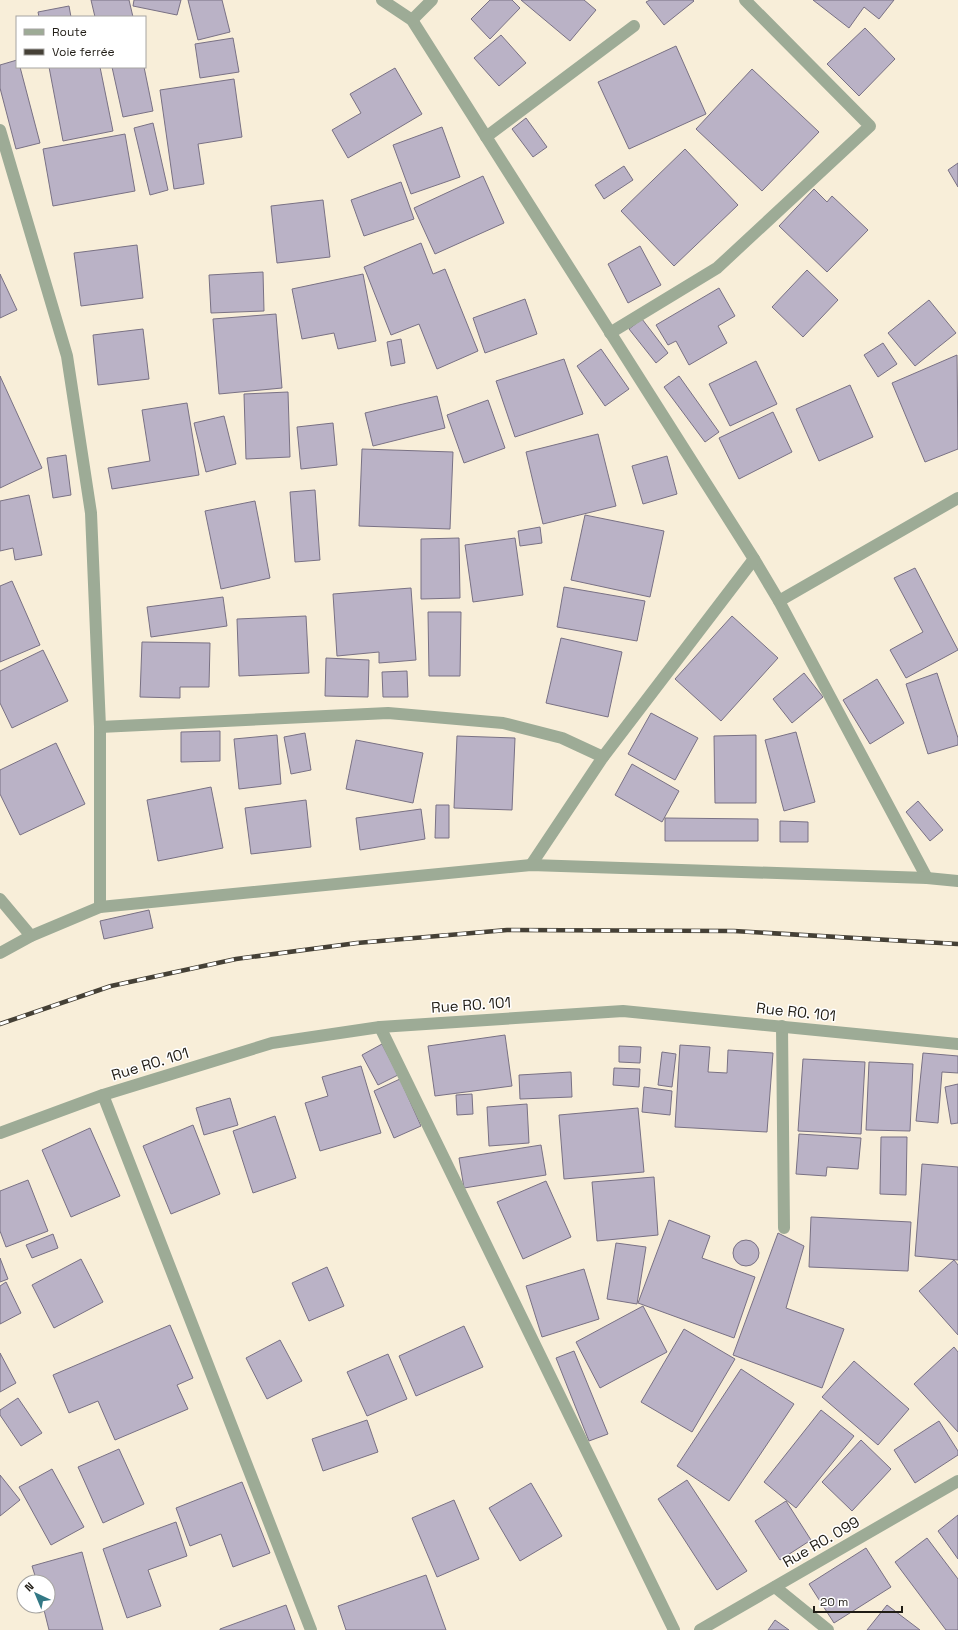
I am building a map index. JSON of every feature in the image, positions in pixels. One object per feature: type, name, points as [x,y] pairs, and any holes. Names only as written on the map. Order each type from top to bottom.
[{"type":"street","points":[[382,0],[412,20],[754,559],[779,601],[927,878]]},
{"type":"street","points":[[412,20],[432,0]]},
{"type":"street","points":[[610,333],[717,268],[870,126],[745,0]]},
{"type":"street","points":[[486,137],[634,26]]},
{"type":"street","points":[[0,130],[67,356],[91,513],[100,727],[100,907]]},
{"type":"street","points":[[779,601],[958,498]]},
{"type":"street","points":[[530,865],[603,757],[754,559]]},
{"type":"street","points":[[100,727],[388,713],[503,723],[562,738],[603,757]]},
{"type":"street","points":[[0,953],[31,936],[100,907],[530,865],[927,878],[958,881]]},
{"type":"street","points":[[0,898],[31,936]]},
{"type":"street","name":"Rue RO. 101","points":[[0,1133],[103,1095],[272,1043],[380,1027],[623,1010],[958,1044]]},
{"type":"street","points":[[782,1026],[784,1228]]},
{"type":"street","points":[[380,1027],[674,1630]]},
{"type":"street","points":[[103,1095],[312,1630]]},
{"type":"street","name":"Rue RO. 099","points":[[700,1630],[958,1481]]},
{"type":"street","points":[[775,1587],[828,1630]]},
{"type":"building","points":[[91,0],[129,0],[133,16],[95,16]]},
{"type":"building","points":[[134,0],[181,0],[177,15],[133,6]]},
{"type":"building","points":[[188,0],[222,0],[230,32],[198,40]]},
{"type":"building","points":[[490,0],[512,0],[520,8],[490,39],[471,19]]},
{"type":"building","points":[[521,0],[584,0],[596,10],[570,41]]},
{"type":"building","points":[[650,0],[694,1],[664,25],[646,2]]},
{"type":"building","points":[[813,0],[894,0],[879,19],[864,7],[849,28]]},
{"type":"building","points":[[69,6],[71,16],[39,16],[38,12]]},
{"type":"building","points":[[865,28],[895,59],[859,96],[827,64]]},
{"type":"building","points":[[501,35],[526,63],[499,86],[474,58]]},
{"type":"building","points":[[233,38],[239,72],[200,78],[195,44]]},
{"type":"building","points":[[676,46],[706,114],[629,149],[598,82]]},
{"type":"building","points":[[16,60],[16,68],[20,68],[40,143],[16,149],[0,88],[0,65]]},
{"type":"building","points":[[49,68],[100,68],[113,131],[63,141]]},
{"type":"building","points":[[112,68],[144,68],[153,111],[123,117]]},
{"type":"building","points":[[395,68],[422,114],[348,158],[332,130],[361,113],[350,94]]},
{"type":"building","points":[[752,69],[819,132],[762,191],[696,129]]},
{"type":"building","points":[[234,79],[242,137],[198,144],[204,184],[174,189],[160,90]]},
{"type":"building","points":[[526,118],[547,147],[533,157],[512,129]]},
{"type":"building","points":[[153,123],[168,190],[150,195],[134,128]]},
{"type":"building","points":[[442,127],[460,177],[411,194],[393,145]]},
{"type":"building","points":[[125,134],[135,191],[53,206],[43,149]]},
{"type":"building","points":[[685,149],[738,205],[674,266],[621,211]]},
{"type":"building","points":[[958,163],[958,187],[948,170]]},
{"type":"building","points":[[624,166],[633,180],[604,199],[595,185]]},
{"type":"building","points":[[483,176],[504,223],[435,254],[414,208]]},
{"type":"building","points":[[401,182],[414,219],[364,236],[351,200]]},
{"type":"building","points":[[814,189],[827,202],[832,196],[868,230],[827,272],[779,226]]},
{"type":"building","points":[[323,200],[330,257],[277,263],[271,206]]},
{"type":"building","points":[[421,243],[433,274],[445,269],[478,351],[437,369],[419,324],[391,335],[364,267]]},
{"type":"building","points":[[137,245],[143,298],[81,306],[74,253]]},
{"type":"building","points":[[640,246],[661,285],[628,303],[608,264]]},
{"type":"building","points":[[807,270],[838,300],[803,337],[772,307]]},
{"type":"building","points":[[263,272],[264,311],[211,313],[209,275]]},
{"type":"building","points":[[0,274],[17,310],[0,318]]},
{"type":"building","points":[[363,274],[376,341],[338,349],[334,333],[302,339],[292,289]]},
{"type":"building","points":[[719,288],[735,316],[718,326],[727,343],[689,365],[676,341],[668,345],[656,325]]},
{"type":"building","points":[[525,299],[537,334],[485,353],[473,318]]},
{"type":"building","points":[[929,300],[956,333],[915,366],[888,333]]},
{"type":"building","points":[[276,314],[282,388],[219,394],[213,319]]},
{"type":"building","points":[[642,319],[668,353],[656,363],[629,329]]},
{"type":"building","points":[[143,329],[149,379],[98,385],[93,335]]},
{"type":"building","points":[[401,339],[405,363],[391,366],[387,342]]},
{"type":"building","points":[[883,343],[897,364],[878,377],[864,355]]},
{"type":"building","points":[[601,349],[629,389],[605,406],[577,366]]},
{"type":"building","points":[[957,355],[958,449],[925,462],[892,383]]},
{"type":"building","points":[[564,359],[583,414],[515,437],[496,381]]},
{"type":"building","points":[[756,361],[777,404],[730,426],[709,384]]},
{"type":"building","points":[[0,376],[42,468],[0,488]]},
{"type":"building","points":[[679,376],[719,432],[705,442],[664,387]]},
{"type":"building","points":[[850,385],[873,437],[819,461],[796,409]]},
{"type":"building","points":[[288,392],[290,457],[246,459],[244,394]]},
{"type":"building","points":[[437,396],[445,428],[373,446],[365,413]]},
{"type":"building","points":[[488,400],[505,448],[464,463],[447,415]]},
{"type":"building","points":[[187,403],[199,475],[112,489],[108,468],[150,461],[142,410]]},
{"type":"building","points":[[773,412],[792,452],[739,479],[719,438]]},
{"type":"building","points":[[224,416],[236,464],[206,472],[194,423]]},
{"type":"building","points":[[333,423],[337,465],[301,469],[297,427]]},
{"type":"building","points":[[598,434],[616,506],[543,524],[526,452]]},
{"type":"building","points":[[362,449],[453,452],[450,529],[359,526]]},
{"type":"building","points":[[66,455],[71,495],[53,498],[47,458]]},
{"type":"building","points":[[667,456],[677,494],[643,504],[632,466]]},
{"type":"building","points":[[315,490],[320,560],[295,562],[290,492]]},
{"type":"building","points":[[29,495],[42,555],[15,560],[13,548],[0,551],[0,501]]},
{"type":"building","points":[[255,501],[270,578],[221,589],[205,511]]},
{"type":"building","points":[[585,515],[664,531],[650,597],[571,580]]},
{"type":"building","points":[[540,527],[542,543],[520,546],[518,531]]},
{"type":"building","points":[[459,538],[460,598],[421,599],[421,539]]},
{"type":"building","points":[[515,538],[523,595],[473,602],[465,545]]},
{"type":"building","points":[[915,568],[958,650],[906,678],[890,650],[923,632],[894,578]]},
{"type":"building","points":[[12,581],[40,645],[0,662],[0,586]]},
{"type":"building","points":[[564,587],[645,601],[637,641],[557,627]]},
{"type":"building","points":[[411,588],[416,660],[379,663],[379,652],[337,656],[333,594]]},
{"type":"building","points":[[223,597],[227,626],[151,637],[147,607]]},
{"type":"building","points":[[428,612],[461,612],[460,676],[429,676]]},
{"type":"building","points":[[306,616],[309,673],[239,676],[237,619]]},
{"type":"building","points":[[732,616],[778,658],[721,721],[675,679]]},
{"type":"building","points":[[561,638],[622,652],[608,717],[546,703]]},
{"type":"building","points":[[142,642],[210,643],[209,687],[180,687],[180,698],[140,697]]},
{"type":"building","points":[[43,650],[68,701],[12,728],[0,703],[0,671]]},
{"type":"building","points":[[326,658],[369,660],[368,697],[325,696]]},
{"type":"building","points":[[407,671],[408,697],[383,697],[382,672]]},
{"type":"building","points":[[804,673],[823,697],[792,723],[773,699]]},
{"type":"building","points":[[937,673],[958,738],[958,745],[928,754],[906,684]]},
{"type":"building","points":[[877,679],[904,723],[870,744],[843,700]]},
{"type":"building","points":[[651,713],[698,738],[675,780],[628,754]]},
{"type":"building","points":[[220,731],[220,761],[181,762],[181,732]]},
{"type":"building","points":[[796,732],[815,802],[784,811],[765,740]]},
{"type":"building","points":[[305,733],[311,770],[291,774],[284,737]]},
{"type":"building","points":[[277,735],[281,784],[239,789],[234,739]]},
{"type":"building","points":[[756,735],[756,803],[715,803],[714,736]]},
{"type":"building","points":[[457,736],[515,738],[512,810],[454,808]]},
{"type":"building","points":[[356,740],[423,753],[413,803],[346,789]]},
{"type":"building","points":[[56,743],[85,804],[20,835],[0,794],[0,770]]},
{"type":"building","points":[[632,764],[679,791],[662,822],[615,795]]},
{"type":"building","points":[[211,787],[223,848],[158,861],[147,800]]},
{"type":"building","points":[[306,800],[311,847],[251,854],[245,808]]},
{"type":"building","points":[[918,801],[943,830],[930,841],[906,812]]},
{"type":"building","points":[[436,805],[449,805],[449,838],[435,838]]},
{"type":"building","points":[[421,809],[425,839],[360,850],[356,818]]},
{"type":"building","points":[[665,818],[758,819],[758,841],[665,841]]},
{"type":"building","points":[[780,821],[808,822],[808,842],[780,842]]},
{"type":"building","points":[[149,910],[153,928],[104,939],[100,921]]},
{"type":"building","points":[[505,1035],[512,1086],[435,1096],[428,1046]]},
{"type":"building","points":[[382,1044],[398,1075],[378,1085],[362,1055]]},
{"type":"building","points":[[680,1045],[710,1047],[708,1072],[727,1073],[728,1050],[773,1053],[767,1132],[675,1127]]},
{"type":"building","points":[[619,1046],[641,1047],[640,1063],[619,1062]]},
{"type":"building","points":[[662,1052],[676,1054],[672,1087],[658,1085]]},
{"type":"building","points":[[923,1053],[958,1056],[958,1073],[942,1072],[938,1123],[916,1121]]},
{"type":"building","points":[[803,1059],[865,1062],[861,1134],[798,1131]]},
{"type":"building","points":[[869,1062],[913,1064],[910,1131],[866,1130]]},
{"type":"building","points":[[361,1066],[381,1133],[320,1151],[305,1103],[328,1096],[322,1077]]},
{"type":"building","points":[[614,1068],[640,1069],[639,1087],[613,1085]]},
{"type":"building","points":[[571,1072],[572,1097],[520,1099],[519,1075]]},
{"type":"building","points":[[400,1079],[421,1126],[394,1138],[374,1091]]},
{"type":"building","points":[[958,1084],[958,1123],[951,1124],[945,1087]]},
{"type":"building","points":[[644,1087],[672,1091],[670,1115],[642,1112]]},
{"type":"building","points":[[472,1094],[473,1114],[457,1115],[456,1095]]},
{"type":"building","points":[[230,1098],[238,1125],[204,1135],[196,1108]]},
{"type":"building","points":[[527,1104],[529,1143],[489,1146],[487,1107]]},
{"type":"building","points":[[638,1108],[644,1172],[564,1179],[559,1115]]},
{"type":"building","points":[[275,1116],[296,1178],[253,1193],[233,1131]]},
{"type":"building","points":[[193,1125],[220,1194],[171,1214],[143,1146]]},
{"type":"building","points":[[90,1128],[120,1196],[71,1217],[42,1150]]},
{"type":"building","points":[[799,1134],[861,1138],[858,1169],[827,1167],[826,1176],[796,1174]]},
{"type":"building","points":[[881,1137],[907,1137],[906,1195],[880,1194]]},
{"type":"building","points":[[541,1145],[546,1175],[464,1188],[459,1158]]},
{"type":"building","points":[[922,1164],[958,1167],[958,1260],[915,1256]]},
{"type":"building","points":[[654,1177],[658,1235],[597,1241],[592,1182]]},
{"type":"building","points":[[28,1180],[48,1231],[6,1247],[0,1231],[0,1191]]},
{"type":"building","points":[[546,1181],[571,1237],[523,1259],[497,1202]]},
{"type":"building","points":[[811,1217],[911,1222],[908,1271],[809,1267]]},
{"type":"building","points":[[669,1220],[710,1236],[702,1258],[755,1277],[734,1338],[638,1303]]},
{"type":"building","points":[[778,1233],[804,1246],[786,1308],[844,1329],[822,1388],[733,1355]]},
{"type":"building","points":[[53,1234],[58,1248],[32,1258],[26,1245]]},
{"type":"building","points":[[746,1240],[755,1244],[759,1253],[755,1262],[746,1266],[737,1262],[733,1253],[737,1244]]},
{"type":"building","points":[[616,1243],[646,1247],[637,1304],[607,1299]]},
{"type":"building","points":[[0,1258],[8,1279],[0,1282]]},
{"type":"building","points":[[81,1259],[103,1302],[54,1328],[32,1285]]},
{"type":"building","points":[[954,1260],[958,1265],[958,1335],[919,1291]]},
{"type":"building","points":[[327,1267],[344,1306],[309,1321],[292,1283]]},
{"type":"building","points":[[584,1269],[599,1319],[542,1337],[526,1286]]},
{"type":"building","points":[[6,1282],[21,1313],[0,1324],[0,1286]]},
{"type":"building","points":[[643,1306],[667,1352],[600,1388],[576,1342]]},
{"type":"building","points":[[170,1325],[193,1378],[177,1385],[188,1409],[115,1440],[98,1401],[69,1413],[53,1375]]},
{"type":"building","points":[[464,1326],[483,1367],[416,1396],[399,1356]]},
{"type":"building","points":[[684,1329],[735,1359],[692,1432],[641,1402]]},
{"type":"building","points":[[280,1340],[302,1381],[267,1399],[246,1358]]},
{"type":"building","points":[[954,1347],[958,1352],[958,1432],[914,1384]]},
{"type":"building","points":[[574,1351],[608,1434],[589,1441],[556,1358]]},
{"type":"building","points":[[0,1353],[16,1383],[0,1392]]},
{"type":"building","points":[[388,1354],[407,1399],[367,1416],[347,1372]]},
{"type":"building","points":[[854,1361],[909,1409],[878,1445],[822,1397]]},
{"type":"building","points":[[741,1369],[794,1404],[729,1501],[677,1466]]},
{"type":"building","points":[[18,1398],[42,1433],[21,1446],[0,1415],[0,1410]]},
{"type":"building","points":[[821,1410],[854,1436],[796,1508],[764,1482]]},
{"type":"building","points":[[367,1420],[378,1452],[323,1471],[312,1439]]},
{"type":"building","points":[[939,1421],[958,1451],[958,1455],[915,1483],[894,1450]]},
{"type":"building","points":[[861,1440],[891,1469],[852,1511],[822,1482]]},
{"type":"building","points":[[119,1449],[144,1504],[103,1523],[78,1467]]},
{"type":"building","points":[[52,1469],[84,1527],[51,1545],[19,1487]]},
{"type":"building","points":[[0,1475],[20,1500],[0,1516]]},
{"type":"building","points":[[687,1480],[747,1571],[717,1590],[658,1499]]},
{"type":"building","points":[[242,1482],[270,1553],[233,1567],[221,1534],[190,1546],[176,1508]]},
{"type":"building","points":[[531,1483],[562,1536],[520,1561],[489,1508]]},
{"type":"building","points":[[454,1500],[479,1559],[437,1577],[412,1518]]},
{"type":"building","points":[[786,1501],[811,1540],[780,1560],[755,1521]]},
{"type":"building","points":[[958,1515],[958,1559],[938,1531]]},
{"type":"building","points":[[176,1522],[187,1556],[148,1570],[161,1606],[127,1618],[103,1549]]},
{"type":"building","points":[[927,1538],[958,1579],[958,1630],[946,1630],[895,1562]]},
{"type":"building","points":[[866,1548],[891,1587],[834,1623],[809,1584]]},
{"type":"building","points":[[82,1552],[103,1630],[49,1630],[45,1614],[56,1614],[56,1574],[34,1574],[32,1566]]},
{"type":"building","points":[[426,1575],[446,1630],[346,1630],[338,1606]]},
{"type":"building","points":[[286,1605],[295,1630],[220,1630],[220,1629]]},
{"type":"building","points":[[887,1605],[920,1630],[867,1630]]},
{"type":"building","points":[[775,1620],[789,1630],[768,1630]]},
{"type":"railway","points":[[0,1024],[111,986],[236,959],[357,943],[507,930],[734,931],[958,944]]}]
